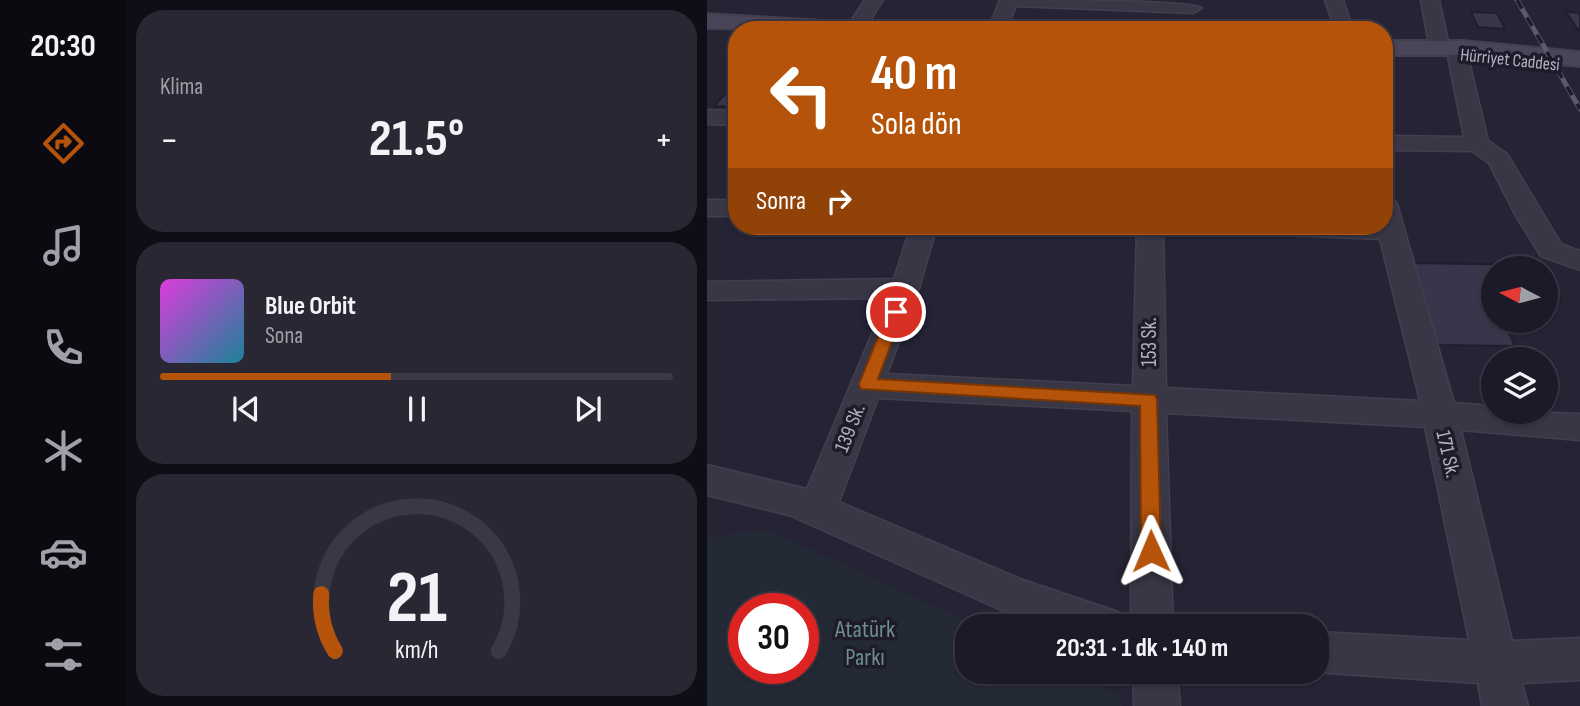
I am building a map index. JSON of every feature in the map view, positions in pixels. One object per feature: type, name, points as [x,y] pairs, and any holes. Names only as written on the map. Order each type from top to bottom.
[{"type":"main road","points":[[707,21],[728,22]]},
{"type":"main road","points":[[707,27],[728,26]]},
{"type":"main road","name":"Hürriyet Caddesi","points":[[1449,53],[1463,48],[1580,59]]},
{"type":"main road","name":"Hürriyet Caddesi","points":[[1393,49],[1580,68]]},
{"type":"street","points":[[861,21],[874,0]]},
{"type":"street","points":[[1001,21],[1009,0],[1192,4],[1197,21]]},
{"type":"street","points":[[1334,0],[1341,21]]},
{"type":"street","points":[[1430,0],[1477,144]]},
{"type":"street","points":[[707,117],[728,118]]},
{"type":"street","points":[[1393,143],[1477,144],[1499,159],[1529,216],[1551,250],[1580,261]]},
{"type":"street","points":[[707,208],[728,208]]},
{"type":"street","name":"139 Sk.","points":[[817,510],[905,288],[921,235]]},
{"type":"street","name":"153 Sk.","points":[[1150,235],[1152,614]]},
{"type":"street","name":"171 Sk.","points":[[1392,235],[1440,415],[1505,706]]},
{"type":"street","points":[[707,291],[905,288]]},
{"type":"street","points":[[867,384],[1440,415],[1580,427]]},
{"type":"street","points":[[707,481],[796,501],[1014,596],[1067,614]]},
{"type":"street","points":[[1329,654],[1495,663],[1580,659]]},
{"type":"street","points":[[1156,684],[1157,706]]},
{"type":"green space","name":"Atatürk Parkı","points":[[767,529],[955,616],[955,684],[1100,684],[1121,694],[1122,706],[707,706],[707,537]]},
{"type":"building","points":[[1471,12],[1497,13],[1505,29],[1478,27]]},
{"type":"building","points":[[1566,12],[1580,13],[1580,30],[1578,30]]},
{"type":"building","points":[[728,91],[728,107],[714,106]]},
{"type":"building","points":[[1408,263],[1481,264],[1481,333],[1509,333],[1515,346],[1436,345]]},
{"type":"railway","points":[[1517,0],[1580,109]]},
{"type":"route","points":[[896,312],[867,384],[1149,400],[1151,551]]}]
